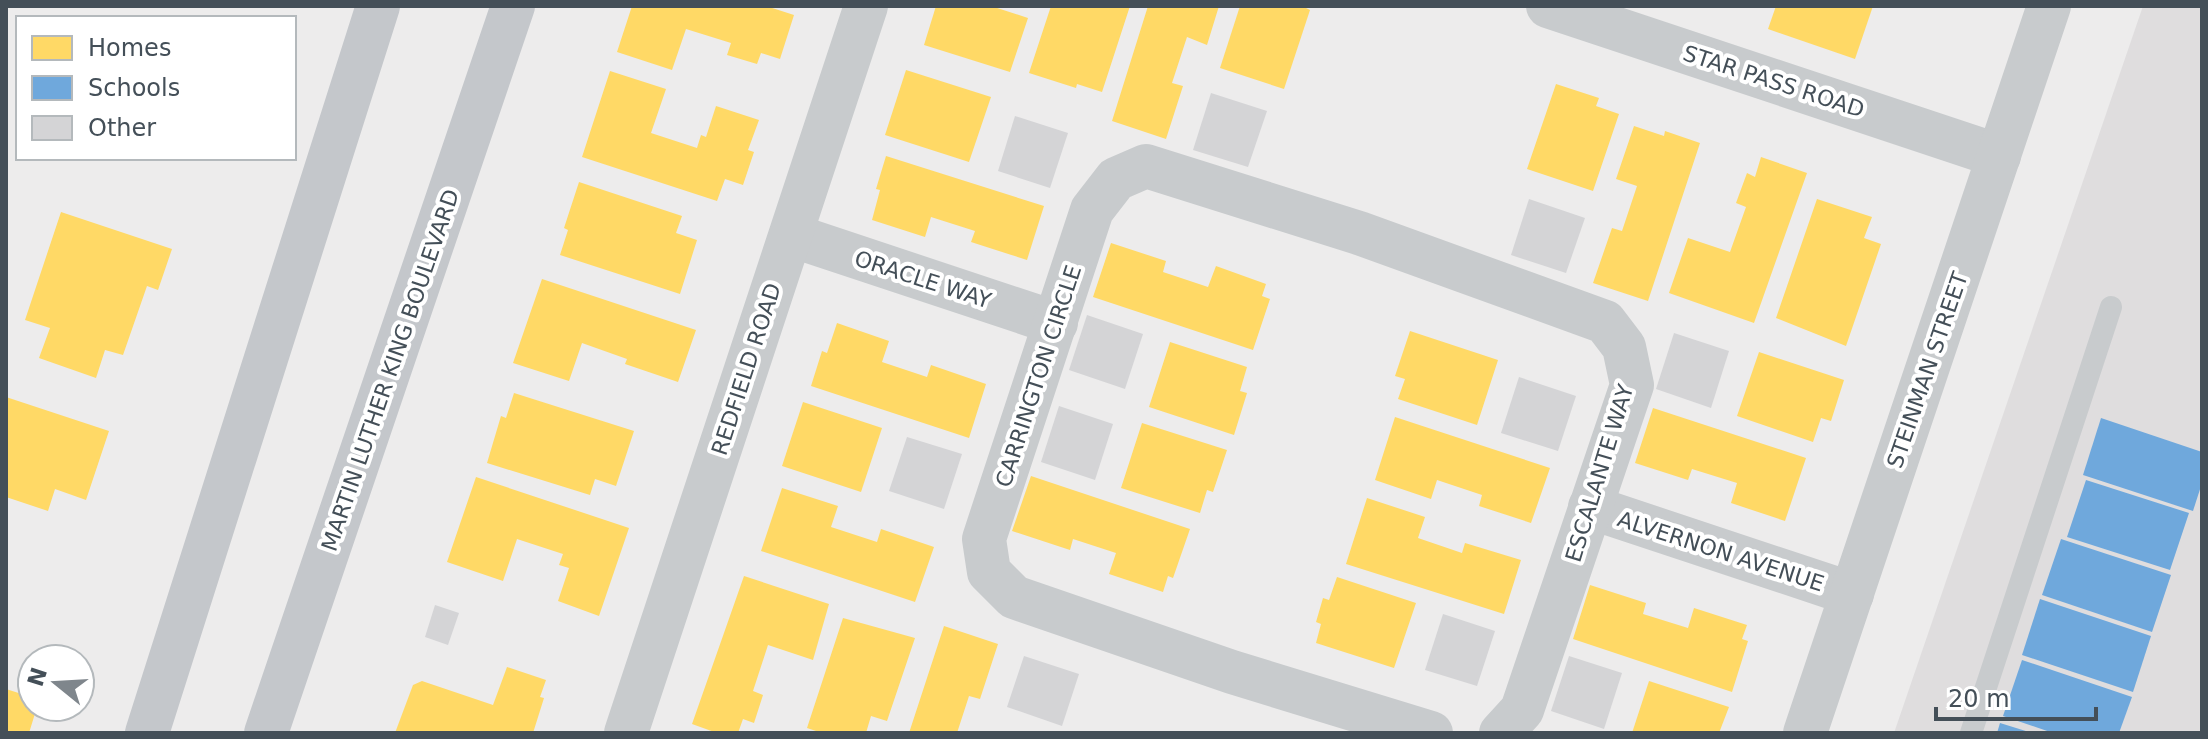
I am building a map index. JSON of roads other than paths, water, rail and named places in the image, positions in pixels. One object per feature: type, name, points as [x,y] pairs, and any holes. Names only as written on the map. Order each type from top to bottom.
[{"type":"main road","points":[[147,733],[378,6]]},
{"type":"main road","name":"MARTIN LUTHER KING BOULEVARD","points":[[266,733],[513,6]]},
{"type":"street","name":"REDFIELD ROAD","points":[[626,733],[866,6]]},
{"type":"street","name":"STAR PASS ROAD","points":[[1548,6],[1999,156]]},
{"type":"street","name":"STEINMAN STREET","points":[[1805,733],[2049,6]]},
{"type":"street","name":"CARRINGTON CIRCLE","points":[[1359,233],[1146,166],[1116,179],[1092,210],[984,539],[989,572],[1014,597],[1232,672],[1431,733]]},
{"type":"street","name":"ESCALANTE WAY","points":[[1359,233],[1605,322],[1624,347],[1632,385],[1522,710],[1501,733]]},
{"type":"street","name":"ORACLE WAY","points":[[791,235],[1056,323]]},
{"type":"street","name":"ALVERNON AVENUE","points":[[1590,507],[1852,594]]},
{"type":"lane","points":[[1971,733],[2111,307]]}]
